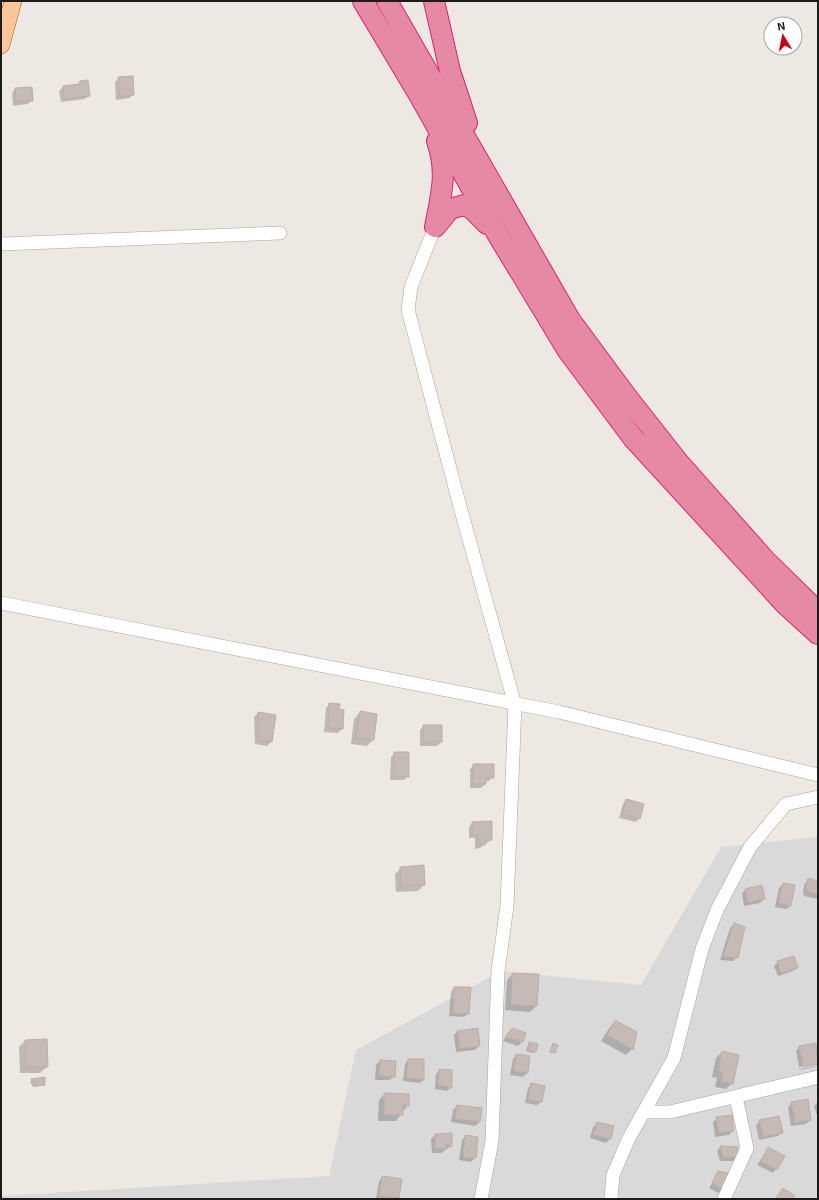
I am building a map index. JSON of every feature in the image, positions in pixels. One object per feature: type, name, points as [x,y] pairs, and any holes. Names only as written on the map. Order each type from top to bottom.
[{"type":"highway","points":[[363,1],[418,93],[499,237],[568,351],[633,438],[785,604],[818,634]]},
{"type":"highway","points":[[387,1],[459,129],[489,177],[570,320],[627,397],[679,463],[760,554],[818,612]]},
{"type":"highway","points":[[434,1],[457,96],[489,177]]},
{"type":"highway","points":[[418,93],[442,153],[444,178],[435,227]]},
{"type":"highway","points":[[435,227],[450,209],[464,205],[472,209],[499,237]]},
{"type":"main road","points":[[1,44],[13,1]]},
{"type":"street","points":[[435,227],[410,286],[408,310],[462,514],[515,705],[507,906],[498,971],[492,1141],[482,1199]]},
{"type":"street","points":[[1,244],[280,233]]},
{"type":"street","points":[[1,603],[435,687],[515,705],[559,712],[818,775]]},
{"type":"street","points":[[611,1199],[613,1175],[628,1138],[645,1112],[674,1058],[702,949],[717,910],[750,847],[786,804],[818,797]]},
{"type":"street","points":[[645,1112],[670,1112],[818,1077]]},
{"type":"street","points":[[724,1199],[747,1148],[736,1097]]},
{"type":"shaded area","points":[[818,837],[818,1199],[1,1199],[1,1196],[329,1176],[356,1050],[501,971],[641,985],[721,847]]},
{"type":"building","points":[[133,76],[134,95],[120,97],[118,77]]},
{"type":"building","points":[[88,80],[90,96],[64,99],[63,86],[80,84],[80,81]]},
{"type":"building","points":[[32,87],[33,101],[16,102],[15,88]]},
{"type":"building","points":[[329,703],[340,704],[339,709],[344,710],[343,729],[328,728]]},
{"type":"building","points":[[360,711],[377,714],[374,740],[356,738]]},
{"type":"building","points":[[258,712],[276,715],[272,742],[258,740]]},
{"type":"building","points":[[423,725],[442,725],[442,742],[424,743]]},
{"type":"building","points":[[394,752],[409,752],[409,777],[394,776]]},
{"type":"building","points":[[473,764],[494,764],[494,778],[486,778],[486,784],[473,784]]},
{"type":"building","points":[[626,799],[644,804],[640,819],[622,814]]},
{"type":"building","points":[[492,821],[492,840],[485,840],[485,845],[479,845],[478,834],[472,834],[472,822]]},
{"type":"building","points":[[424,865],[425,885],[401,886],[400,867]]},
{"type":"building","points":[[808,878],[818,881],[818,895],[808,892],[806,887]]},
{"type":"building","points":[[783,883],[795,885],[791,906],[778,903]]},
{"type":"building","points":[[762,885],[765,899],[748,903],[745,889]]},
{"type":"building","points":[[734,923],[745,927],[738,958],[723,956]]},
{"type":"building","points":[[794,956],[798,968],[781,973],[777,961]]},
{"type":"building","points":[[512,973],[539,974],[537,1006],[511,1005]]},
{"type":"building","points":[[454,987],[471,987],[469,1014],[453,1013]]},
{"type":"building","points":[[615,1020],[637,1032],[633,1050],[607,1035]]},
{"type":"building","points":[[478,1028],[480,1046],[460,1049],[457,1031]]},
{"type":"building","points":[[512,1028],[526,1033],[523,1042],[505,1037]]},
{"type":"building","points":[[47,1039],[48,1067],[26,1068],[25,1040]]},
{"type":"building","points":[[529,1042],[538,1044],[536,1052],[527,1050]]},
{"type":"building","points":[[553,1043],[558,1045],[555,1053],[550,1052]]},
{"type":"building","points":[[816,1043],[818,1064],[803,1067],[799,1046]]},
{"type":"building","points":[[722,1051],[739,1055],[733,1084],[721,1081],[723,1072],[718,1071]]},
{"type":"building","points":[[516,1054],[530,1056],[528,1073],[514,1071]]},
{"type":"building","points":[[408,1059],[424,1059],[424,1080],[406,1078]]},
{"type":"building","points":[[380,1060],[396,1061],[395,1077],[379,1076]]},
{"type":"building","points":[[439,1069],[452,1070],[452,1088],[438,1085]]},
{"type":"building","points":[[45,1077],[45,1085],[34,1086],[31,1079]]},
{"type":"building","points":[[531,1083],[545,1086],[542,1102],[528,1100]]},
{"type":"building","points":[[384,1093],[409,1094],[409,1106],[403,1105],[403,1115],[384,1115]]},
{"type":"building","points":[[808,1099],[811,1120],[795,1123],[791,1102]]},
{"type":"building","points":[[457,1105],[482,1108],[480,1122],[455,1119]]},
{"type":"building","points":[[732,1115],[734,1131],[719,1133],[716,1117]]},
{"type":"building","points":[[779,1116],[783,1133],[763,1137],[759,1120]]},
{"type":"building","points":[[597,1122],[614,1126],[611,1139],[593,1135]]},
{"type":"building","points":[[452,1133],[452,1147],[446,1144],[446,1149],[435,1149],[435,1134]]},
{"type":"building","points":[[465,1135],[478,1137],[476,1158],[463,1157]]},
{"type":"building","points":[[720,1146],[738,1147],[737,1158],[723,1157]]},
{"type":"building","points":[[768,1147],[785,1156],[777,1170],[761,1161]]},
{"type":"building","points":[[718,1171],[728,1173],[723,1190],[712,1183]]},
{"type":"building","points":[[382,1176],[402,1179],[399,1198],[379,1196]]},
{"type":"building","points":[[783,1188],[795,1196],[792,1199],[775,1199]]}]
